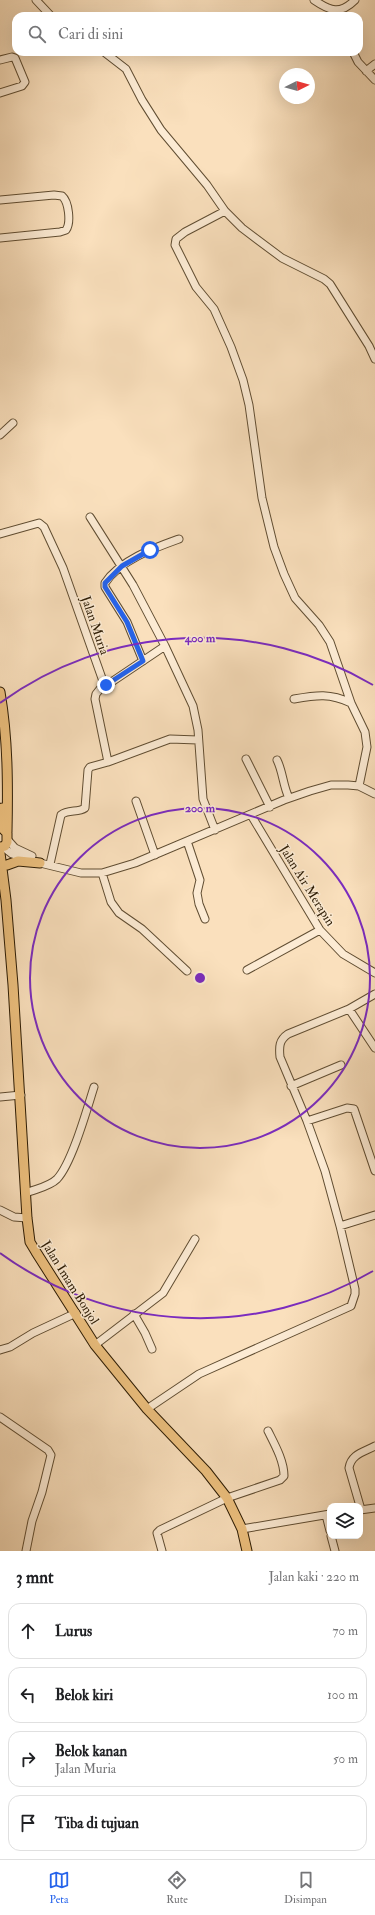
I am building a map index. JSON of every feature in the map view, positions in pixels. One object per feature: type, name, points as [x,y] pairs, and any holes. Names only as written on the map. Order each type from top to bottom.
[{"type":"main road","name":"Jalan Imam Bonjol","points":[[0,692],[6,741],[8,776],[3,842],[6,900],[21,1095],[27,1218],[30,1242],[96,1345],[147,1409],[206,1470],[227,1498],[242,1529],[247,1551]]},
{"type":"main road","name":"Jalan Imam Bonjol","points":[[0,824],[8,776]]},
{"type":"main road","name":"Jalan Imam Bonjol","points":[[3,842],[7,865],[8,889],[6,900]]},
{"type":"main road","points":[[7,865],[18,861],[46,863]]},
{"type":"street","points":[[36,0],[47,12]]},
{"type":"street","points":[[314,0],[322,6],[339,10],[346,8],[355,0]]},
{"type":"street","points":[[109,56],[126,69],[142,100],[161,130],[207,185],[225,211],[242,228],[268,249],[282,258],[324,279],[330,284],[370,346],[375,359]]},
{"type":"street","points":[[356,56],[358,62],[375,80]]},
{"type":"street","points":[[0,60],[12,57],[16,58],[25,83],[22,86],[0,93]]},
{"type":"street","points":[[366,71],[375,64]]},
{"type":"street","points":[[0,200],[54,195],[62,196],[67,203],[68,226],[66,230],[60,232],[0,238]]},
{"type":"street","points":[[225,211],[185,232],[178,237],[175,245],[192,282],[214,309],[241,374],[249,405],[254,452],[263,504],[274,547],[284,574],[295,598],[319,625],[330,642],[351,703],[367,737],[367,747],[359,786]]},
{"type":"street","points":[[0,435],[13,423]]},
{"type":"street","points":[[90,518],[122,566],[165,646],[193,706],[197,720],[203,799],[214,830]]},
{"type":"street","name":"Jalan Muria","points":[[0,534],[39,523],[44,527],[63,568],[104,684]]},
{"type":"street","points":[[143,661],[127,622],[105,587],[105,581],[122,566],[150,550],[179,539]]},
{"type":"street","points":[[108,762],[94,699],[96,694],[104,684],[110,683],[165,646]]},
{"type":"street","points":[[294,698],[326,695],[351,703]]},
{"type":"street","points":[[46,863],[61,815],[64,812],[81,810],[85,808],[88,770],[93,766],[170,739],[198,740]]},
{"type":"street","points":[[246,759],[270,807]]},
{"type":"street","points":[[277,760],[282,770],[285,790],[289,798]]},
{"type":"street","points":[[3,842],[12,854],[80,873],[102,873],[122,868],[289,798],[312,790],[340,785],[359,786],[375,794]]},
{"type":"street","points":[[136,801],[155,854]]},
{"type":"street","name":"Jalan Air Merapin","points":[[251,815],[320,930],[343,954],[375,973]]},
{"type":"street","points":[[187,841],[200,880],[197,893],[199,904],[205,919]]},
{"type":"street","points":[[102,873],[109,897],[119,913],[147,934],[187,972]]},
{"type":"street","points":[[247,970],[320,930]]},
{"type":"street","points":[[147,1409],[199,1374],[351,1306],[355,1294],[340,1226],[325,1171],[308,1122],[291,1086],[280,1057],[279,1050],[281,1040],[288,1034],[349,1009],[375,994]]},
{"type":"street","points":[[349,1009],[375,1048]]},
{"type":"street","points":[[291,1086],[341,1065]]},
{"type":"street","points":[[26,1193],[53,1182],[61,1173],[80,1129],[94,1087]]},
{"type":"street","points":[[0,1097],[21,1095]]},
{"type":"street","points":[[308,1122],[347,1108],[354,1109],[375,1171]]},
{"type":"street","points":[[1,1211],[14,1217],[27,1218]]},
{"type":"street","points":[[340,1226],[375,1215]]},
{"type":"street","points":[[96,1345],[163,1293],[196,1239]]},
{"type":"street","points":[[0,1350],[10,1347],[33,1333],[76,1313]]},
{"type":"street","points":[[134,1314],[152,1349]]},
{"type":"street","points":[[0,1416],[48,1450],[51,1455],[42,1492],[32,1521],[26,1551]]},
{"type":"street","points":[[162,1551],[158,1531],[227,1498],[280,1480],[284,1476],[278,1453],[268,1431]]},
{"type":"street","points":[[359,1503],[349,1468],[350,1462],[352,1457],[375,1446]]},
{"type":"street","points":[[363,1508],[375,1508]]},
{"type":"street","points":[[242,1529],[327,1514]]},
{"type":"street","points":[[332,1539],[335,1551]]},
{"type":"route","points":[[106,685],[143,661],[137,643],[127,622],[104,584],[105,581],[122,566],[150,550]]}]
